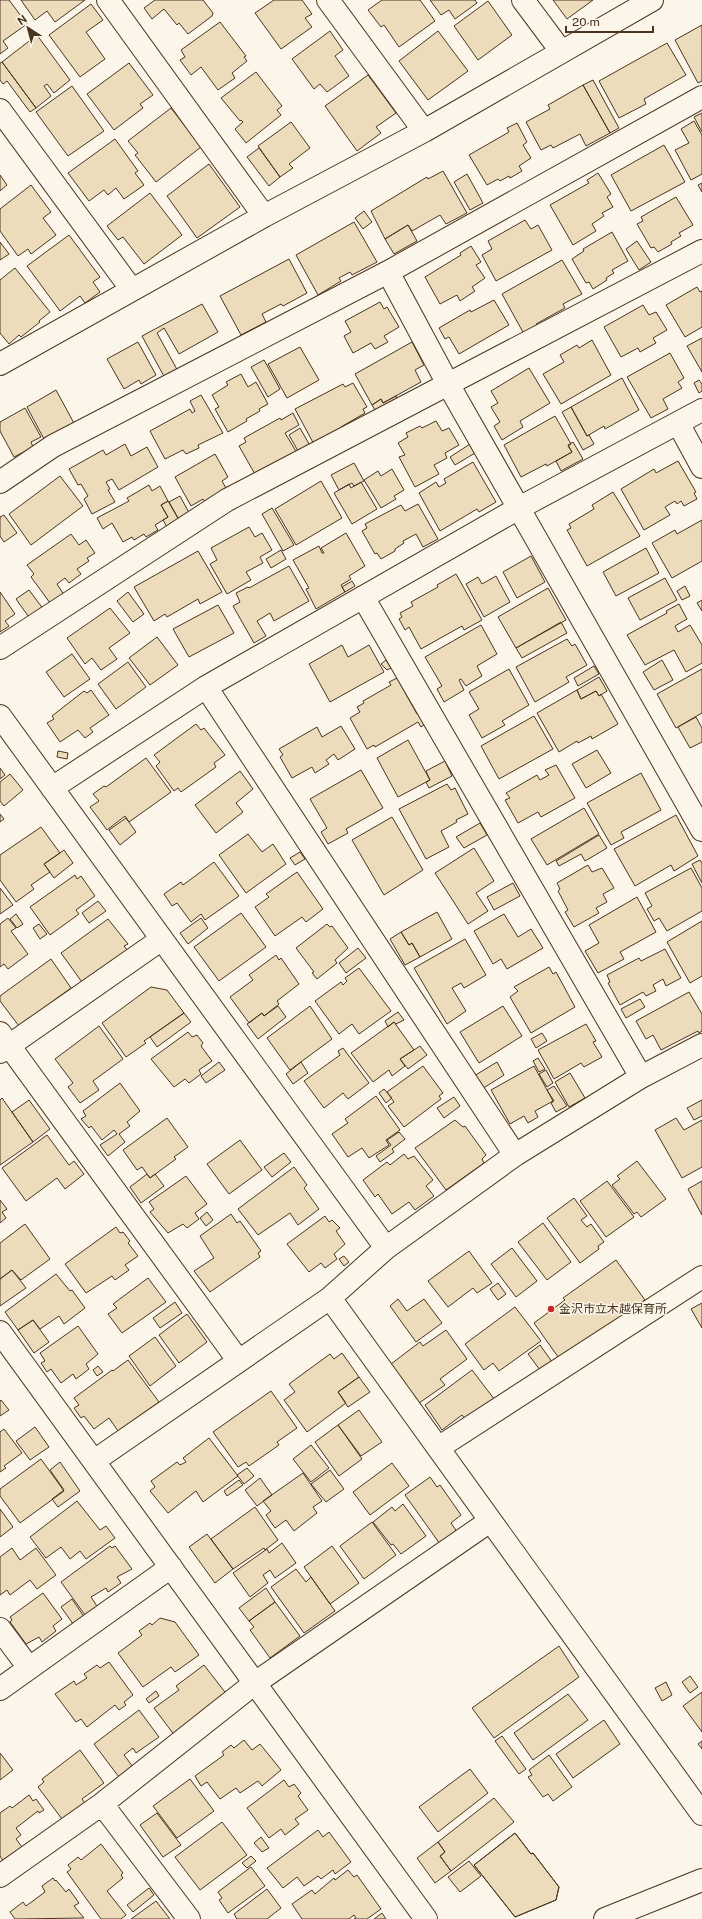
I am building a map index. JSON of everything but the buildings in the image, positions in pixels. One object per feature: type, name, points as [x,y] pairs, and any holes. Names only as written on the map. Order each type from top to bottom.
[{"type":"street","points":[[108,0],[264,216]]},
{"type":"street","points":[[328,0],[424,131]]},
{"type":"street","points":[[523,0],[561,51]]},
{"type":"street","points":[[0,364],[264,216],[424,131],[652,0]]},
{"type":"street","points":[[0,482],[54,446],[388,272],[702,97]]},
{"type":"street","points":[[0,110],[132,290]]},
{"type":"street","points":[[0,648],[227,500],[702,251]]},
{"type":"street","points":[[388,272],[448,384],[702,830]]},
{"type":"street","points":[[52,788],[206,687],[519,508],[702,410]]},
{"type":"street","points":[[678,423],[702,467]]},
{"type":"street","points":[[363,597],[641,1077]]},
{"type":"street","points":[[206,687],[515,1155]]},
{"type":"street","points":[[0,716],[386,1248]]},
{"type":"street","points":[[162,939],[3,1043],[238,1360]]},
{"type":"street","points":[[94,1461],[238,1360],[330,1298],[386,1248],[515,1155],[641,1077],[702,1045]]},
{"type":"street","points":[[438,1448],[702,1277]]},
{"type":"street","points":[[330,1298],[702,1814]]},
{"type":"street","points":[[0,1332],[426,1919]]},
{"type":"street","points":[[0,1876],[102,1804],[255,1683],[490,1520]]},
{"type":"street","points":[[0,1689],[171,1567]]},
{"type":"street","points":[[0,1629],[29,1668]]},
{"type":"street","points":[[102,1804],[189,1919]]},
{"type":"street","points":[[605,1919],[702,1880]]},
{"type":"place","name":"金沢市立木越保育所","points":[[551,1309]]}]
